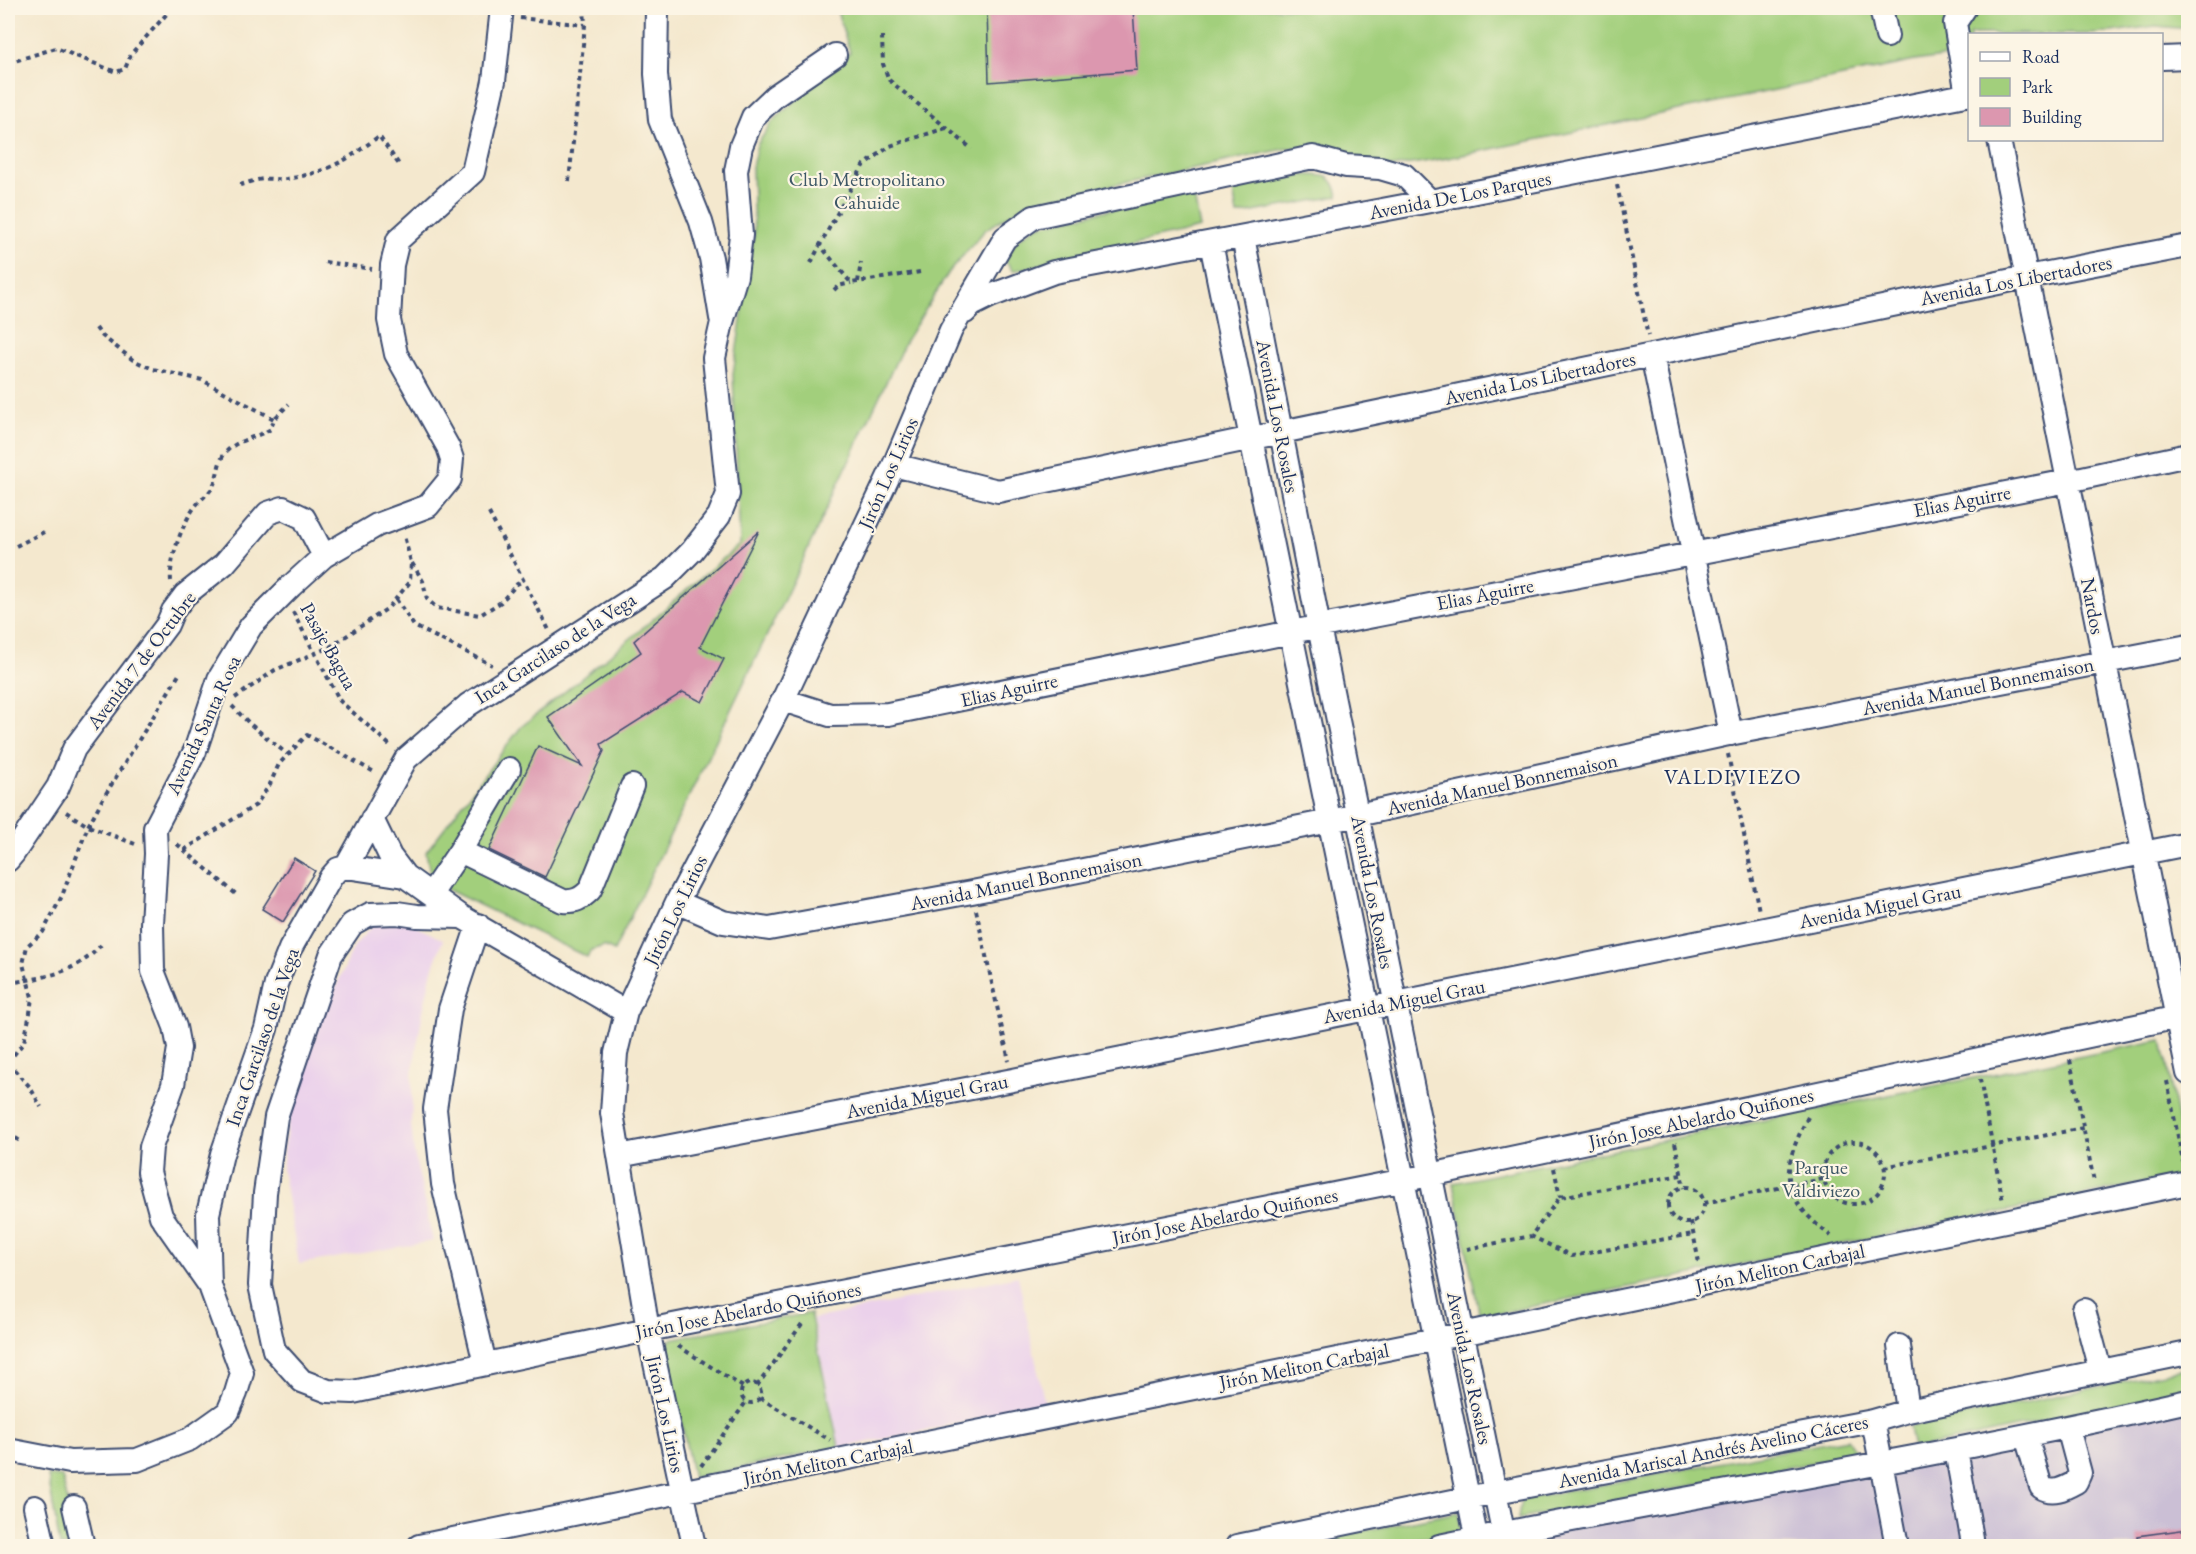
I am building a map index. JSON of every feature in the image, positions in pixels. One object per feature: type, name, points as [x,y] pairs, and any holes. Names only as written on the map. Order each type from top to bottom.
[{"type":"street","points":[[657,8],[656,74],[660,120],[701,222],[711,258],[722,322]]},
{"type":"street","points":[[1881,8],[1887,36]]},
{"type":"street","points":[[1964,8],[1954,23],[1968,94]]},
{"type":"street","name":"Avenida Santa Rosa","points":[[210,1286],[161,1216],[149,1172],[151,1147],[173,1085],[179,1048],[175,1027],[153,971],[150,838],[195,752],[219,680],[251,626],[324,556],[377,525],[428,506],[450,478],[452,459],[448,447],[396,354],[389,320],[392,272],[398,240],[473,172],[494,81],[502,11]]},
{"type":"street","name":"Inca Garcilaso de la Vega","points":[[8,1450],[70,1462],[137,1460],[190,1439],[228,1412],[242,1373],[210,1286],[208,1214],[222,1154],[266,1029],[276,984],[290,949],[322,891],[338,869],[346,867],[406,759],[468,705],[665,578],[692,550],[719,516],[728,494],[714,358],[736,276],[741,236],[736,171],[741,146],[753,117],[775,96],[835,55]]},
{"type":"street","points":[[2163,58],[2188,57]]},
{"type":"street","name":"Avenida De Los Parques","points":[[959,318],[972,306],[990,296],[1054,272],[1430,201],[1968,94]]},
{"type":"street","name":"Nardos","points":[[1999,141],[2144,853],[2183,1016],[2188,1073]]},
{"type":"street","name":"Jirón Los Lirios","points":[[694,1546],[612,1113],[616,1053],[626,1012],[677,902],[783,700],[894,465],[942,347],[1005,238],[1034,217],[1312,157],[1346,166],[1380,168],[1404,175],[1430,201]]},
{"type":"street","name":"Avenida Los Rosales","points":[[1243,237],[1319,627],[1505,1540]]},
{"type":"street","name":"Avenida Los Rosales","points":[[1211,243],[1478,1543]]},
{"type":"street","name":"Avenida Los Libertadores","points":[[894,465],[998,491],[2027,277],[2188,246]]},
{"type":"street","points":[[1652,355],[1693,553],[1727,735]]},
{"type":"street","name":"Elias Aguirre","points":[[783,700],[830,715],[888,714],[1291,632],[2068,481],[2188,455]]},
{"type":"street","name":"Avenida 7 de Octubre","points":[[8,860],[58,787],[74,749],[167,625],[173,611],[185,595],[224,564],[268,513],[283,508],[304,518],[324,556]]},
{"type":"street","name":"Avenida Manuel Bonnemaison","points":[[677,902],[723,922],[769,929],[972,892],[1330,821],[1727,735],[2188,646]]},
{"type":"street","points":[[431,894],[460,851],[509,768]]},
{"type":"street","points":[[460,851],[563,901],[574,902],[590,890],[632,786]]},
{"type":"street","points":[[372,819],[390,856],[405,876],[470,921],[626,1012]]},
{"type":"street","name":"Avenida Miguel Grau","points":[[619,1156],[1013,1080],[2188,844]]},
{"type":"street","points":[[346,867],[405,876]]},
{"type":"street","name":"Jirón Jose Abelardo Quiñones","points":[[470,921],[397,913],[370,914],[351,924],[331,955],[276,1117],[264,1193],[260,1285],[274,1350],[302,1381],[328,1391],[353,1392],[654,1329],[1550,1150],[1982,1072],[2068,1051],[2183,1016]]},
{"type":"street","points":[[470,921],[450,1009],[435,1109],[443,1184],[485,1364]]},
{"type":"street","name":"Jirón Meliton Carbajal","points":[[419,1546],[1703,1284],[2098,1201],[2187,1177]]},
{"type":"street","points":[[2084,1310],[2100,1370]]},
{"type":"street","points":[[1899,1346],[1908,1411]]},
{"type":"street","name":"Avenida Mariscal Andrés Avelino Cáceres","points":[[1237,1546],[1496,1492],[1873,1421],[1908,1411],[2188,1353]]},
{"type":"street","name":"Avenida Mariscal Andrés Avelino Cáceres","points":[[1439,1546],[1505,1540],[1882,1463],[2068,1428],[2188,1401]]},
{"type":"street","points":[[1873,1421],[1897,1546]]},
{"type":"street","points":[[2026,1436],[2041,1487],[2047,1491],[2061,1490],[2076,1482],[2080,1473],[2068,1428]]},
{"type":"street","points":[[1956,1450],[1972,1538]]},
{"type":"street","points":[[36,1507],[44,1546]]},
{"type":"street","points":[[74,1507],[83,1546]]},
{"type":"path","points":[[8,63],[56,48],[116,72],[125,69],[131,54],[172,8]]},
{"type":"path","points":[[569,181],[585,25],[584,8]]},
{"type":"path","points":[[502,11],[585,25]]},
{"type":"path","points":[[882,36],[883,64],[889,80],[972,149]]},
{"type":"path","points":[[812,263],[863,166],[890,146],[946,128]]},
{"type":"path","points":[[240,185],[264,178],[284,179],[304,176],[339,164],[351,158],[380,136],[400,166]]},
{"type":"path","points":[[1613,165],[1652,355]]},
{"type":"path","points":[[820,245],[851,283]]},
{"type":"path","points":[[325,262],[392,272]]},
{"type":"path","points":[[858,282],[861,262]]},
{"type":"path","points":[[834,290],[838,286],[851,283],[920,272]]},
{"type":"path","points":[[96,328],[101,335],[133,360],[153,369],[202,380],[274,419]]},
{"type":"path","points":[[173,611],[170,574],[175,551],[188,517],[197,503],[213,489],[218,474],[219,460],[240,441],[261,435],[271,429],[274,419],[289,404]]},
{"type":"path","points":[[489,513],[548,628],[561,645]]},
{"type":"path","points":[[398,517],[411,562],[423,581],[427,599],[437,608],[480,615],[501,602],[517,584],[524,581]]},
{"type":"path","points":[[8,550],[44,532]]},
{"type":"path","points":[[287,754],[249,724],[230,703],[275,670],[330,647],[388,608],[410,582],[411,562]]},
{"type":"path","name":"Pasaje Bagua","points":[[283,593],[340,701],[406,759]]},
{"type":"path","points":[[396,599],[414,626],[513,675]]},
{"type":"path","points":[[41,1107],[30,1087],[8,1063],[24,1042],[32,997],[23,964],[27,946],[43,932],[62,896],[88,826],[141,734],[180,673]]},
{"type":"path","points":[[184,850],[256,805],[270,784],[279,764],[306,735],[393,782]]},
{"type":"path","points":[[1727,735],[1763,929]]},
{"type":"path","points":[[48,800],[88,826],[150,838],[184,850],[237,895]]},
{"type":"path","points":[[972,892],[1013,1080]]},
{"type":"path","points":[[8,983],[61,973],[90,957],[101,945]]},
{"type":"path","points":[[2068,1051],[2081,1059]]},
{"type":"path","points":[[2068,1051],[2098,1201]]},
{"type":"path","points":[[1982,1072],[1992,1146],[2006,1220]]},
{"type":"path","points":[[2166,1078],[2187,1177]]},
{"type":"path","points":[[1799,1115],[1810,1113],[1795,1142],[1788,1163],[1790,1186],[1798,1205],[1812,1221],[1853,1252]]},
{"type":"path","points":[[1884,1167],[2083,1128]]},
{"type":"path","points":[[8,1133],[20,1141]]},
{"type":"path","points":[[1684,1188],[1674,1141],[1686,1138]]},
{"type":"path","points":[[1851,1142],[1871,1147],[1878,1153],[1884,1167],[1884,1182],[1880,1191],[1863,1203],[1843,1203],[1833,1197],[1823,1179],[1826,1158],[1833,1150],[1851,1142]]},
{"type":"path","points":[[1550,1150],[1560,1197]]},
{"type":"path","points":[[1531,1236],[1560,1197],[1681,1175]]},
{"type":"path","points":[[1704,1203],[1823,1179]]},
{"type":"path","points":[[1684,1188],[1699,1193],[1704,1203],[1702,1214],[1691,1222],[1678,1221],[1673,1217],[1669,1206],[1672,1195],[1684,1188]]},
{"type":"path","points":[[1691,1222],[1703,1284]]},
{"type":"path","points":[[1446,1253],[1531,1236],[1572,1256],[1693,1234]]},
{"type":"path","points":[[1466,1238],[1470,1259]]},
{"type":"path","points":[[757,1386],[820,1296]]},
{"type":"path","points":[[654,1329],[743,1387]]},
{"type":"path","points":[[746,1402],[741,1395],[743,1387],[747,1384],[757,1386]]},
{"type":"path","points":[[683,1491],[746,1402],[756,1401],[759,1398],[760,1392],[757,1386]]},
{"type":"path","points":[[759,1398],[837,1445],[846,1458]]},
{"type":"shaded area","points":[[406,921],[443,940],[432,970],[412,1074],[411,1124],[414,1152],[433,1241],[299,1264],[282,1169],[287,1128],[298,1083],[323,1015],[355,945],[373,925]]},
{"type":"shaded area","points":[[1018,1276],[1045,1405],[840,1448],[813,1319]]},
{"type":"shaded area","points":[[2188,1407],[2188,1546],[1481,1546]]},
{"type":"green space","name":"Club Metropolitano Cahuide","points":[[836,8],[2188,8],[2188,29],[2156,26],[2104,33],[1968,33],[1968,53],[1915,61],[1448,158],[1392,167],[1356,160],[1317,147],[1289,148],[1028,203],[985,230],[949,272],[905,342],[782,604],[614,951],[604,946],[591,950],[587,957],[432,882],[426,852],[521,727],[631,638],[740,544],[733,374],[754,234],[752,167],[757,145],[772,122],[850,52]]},
{"type":"green space","points":[[1303,175],[1317,175],[1330,179],[1338,196],[1237,215],[1233,189]]},
{"type":"green space","points":[[1193,191],[1200,228],[1013,271],[1005,260],[1016,241],[1037,226]]},
{"type":"green space","name":"Parque Valdiviezo","points":[[2162,1040],[2188,1174],[1480,1317],[1453,1183]]},
{"type":"green space","points":[[810,1313],[839,1447],[693,1478],[666,1347],[671,1339]]},
{"type":"green space","points":[[2188,1368],[2188,1390],[1913,1449],[1909,1427]]},
{"type":"green space","points":[[1847,1439],[1857,1454],[1518,1519],[1521,1500]]},
{"type":"green space","points":[[48,1476],[62,1477],[78,1546],[60,1546]]},
{"type":"green space","points":[[1459,1512],[1460,1531],[1385,1546],[1286,1546]]},
{"type":"building","points":[[987,8],[1133,8],[1137,70],[989,82]]},
{"type":"building","points":[[759,531],[700,647],[724,659],[702,702],[683,692],[601,744],[604,751],[545,877],[489,850],[538,746],[582,766],[548,717],[641,652],[634,641]]},
{"type":"building","points":[[294,858],[315,871],[283,922],[262,909]]},
{"type":"building","points":[[2188,1529],[2188,1546],[2138,1546],[2137,1536]]},
{"type":"district","name":"VALDIVIEZO","points":[[1733,776]]}]
